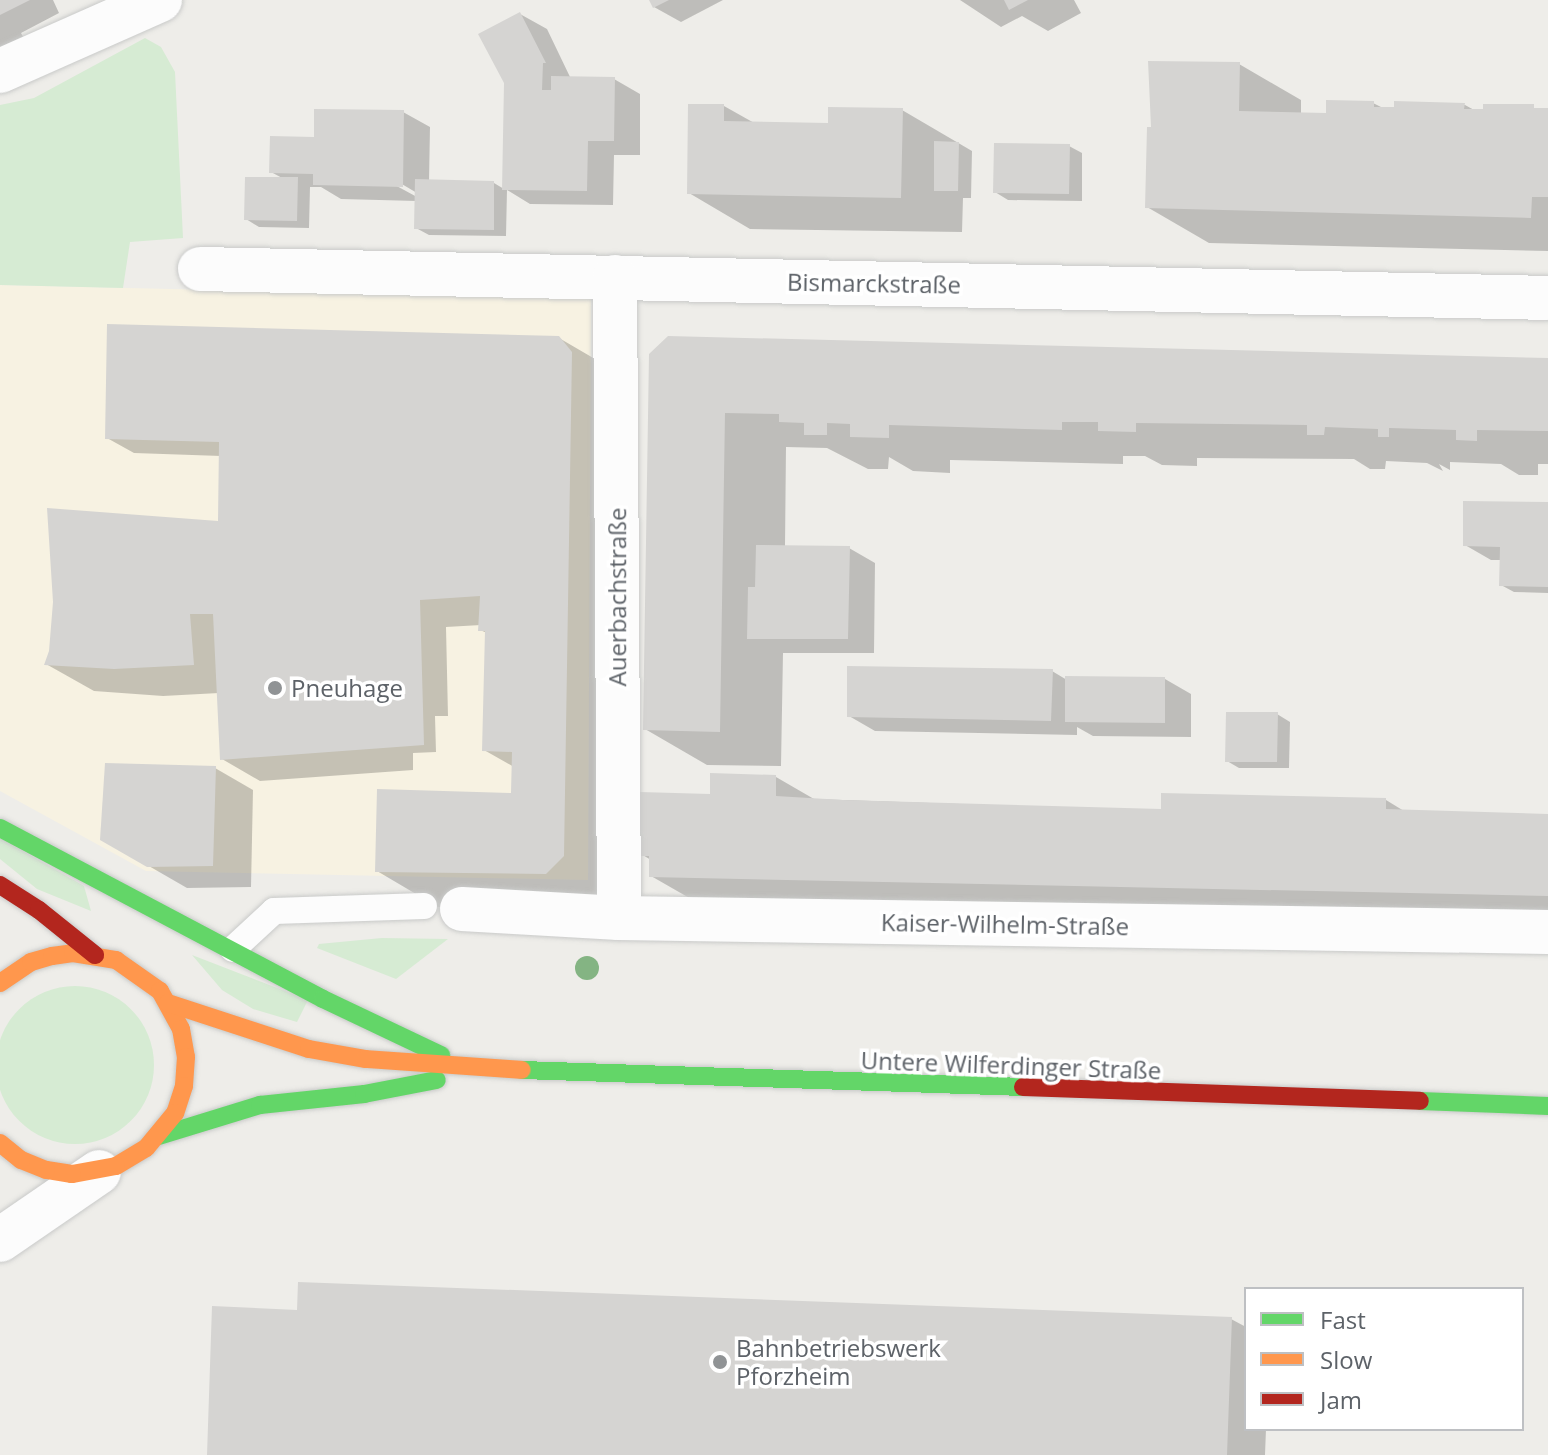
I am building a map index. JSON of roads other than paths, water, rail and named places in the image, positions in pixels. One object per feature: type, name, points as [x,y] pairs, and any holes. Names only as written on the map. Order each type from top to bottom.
[{"type":"main road","points":[[0,828],[410,1043],[473,1068]]},
{"type":"main road","points":[[93,878],[108,905]]},
{"type":"main road","points":[[0,885],[39,910],[95,955]]},
{"type":"main road","points":[[128,945],[137,972]]},
{"type":"main road","points":[[0,983],[31,962],[52,956],[95,955],[116,960],[137,972],[168,1003],[181,1029],[185,1071],[175,1113],[159,1136],[132,1159],[99,1172],[72,1174],[46,1170],[21,1160],[0,1144]]},
{"type":"main road","name":"Untere Wilferdinger Straße","points":[[168,1003],[309,1049],[366,1059],[473,1068],[1548,1106]]},
{"type":"main road","name":"Untere Wilferdinger Straße","points":[[159,1136],[260,1105],[403,1087],[473,1068]]},
{"type":"street","points":[[0,71],[160,0]]},
{"type":"street","name":"Bismarckstraße","points":[[200,269],[1548,298]]},
{"type":"street","name":"Auerbachstraße","points":[[615,277],[619,918]]},
{"type":"street","name":"Kaiser-Wilhelm-Straße","points":[[443,907],[619,918],[1548,932]]},
{"type":"street","points":[[0,1240],[99,1172]]},
{"type":"lane","name":"Kaiser-Wilhelm-Straße","points":[[233,949],[274,911],[443,907]]},
{"type":"place","name":"Pneuhage","points":[[275,688]]},
{"type":"place","name":"Bahnbetriebswerk Pforzheim","points":[[720,1362]]}]
